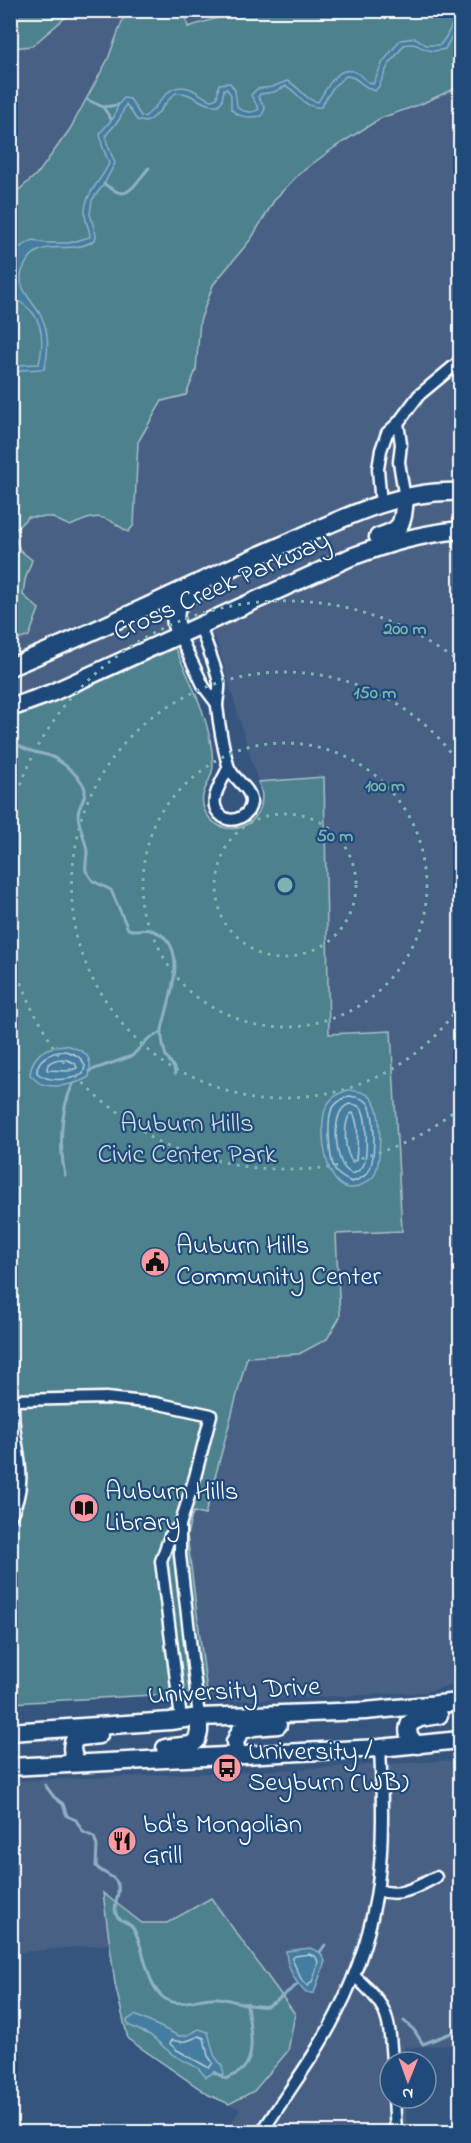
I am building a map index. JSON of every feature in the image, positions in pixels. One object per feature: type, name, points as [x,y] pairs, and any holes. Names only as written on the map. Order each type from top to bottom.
[{"type":"main road","name":"Cross Creek Parkway","points":[[10,667],[355,513],[405,499],[460,492]]},
{"type":"main road","points":[[307,577],[333,557],[371,539],[394,532],[402,522],[405,499]]},
{"type":"main road","name":"Cross Creek Parkway","points":[[10,708],[49,694],[351,557],[394,541],[430,533],[460,530]]},
{"type":"main road","points":[[179,635],[174,621],[175,609],[188,595],[244,570],[251,558]]},
{"type":"main road","name":"University Drive","points":[[10,1732],[199,1717],[340,1712],[460,1702]]},
{"type":"main road","points":[[237,1754],[235,1742],[240,1731],[254,1727],[305,1724],[340,1712]]},
{"type":"main road","points":[[418,1745],[409,1734],[409,1725],[412,1720],[460,1713]]},
{"type":"main road","points":[[98,1762],[124,1749],[178,1748],[191,1745],[197,1740],[199,1717]]},
{"type":"main road","points":[[77,1763],[72,1754],[72,1746],[74,1740],[80,1737],[142,1733],[175,1720]]},
{"type":"main road","points":[[10,1767],[380,1748],[460,1740]]},
{"type":"street","points":[[381,505],[378,470],[381,450],[387,433],[398,423],[419,395],[460,361]]},
{"type":"street","points":[[398,423],[401,444],[399,472],[405,499]]},
{"type":"street","points":[[200,626],[219,684],[217,704],[228,768],[249,792],[251,798],[250,809],[246,814],[235,819],[224,817],[214,808],[215,794],[228,768]]},
{"type":"street","points":[[179,635],[204,687],[217,704]]},
{"type":"street","points":[[10,1517],[18,1502],[21,1477],[13,1400],[106,1398],[155,1403],[212,1415],[180,1525],[180,1555],[199,1717]]},
{"type":"street","points":[[175,1720],[174,1659],[161,1561],[170,1536],[180,1525]]},
{"type":"street","points":[[174,1659],[193,1657]]},
{"type":"street","points":[[262,2133],[326,2033],[354,1976],[370,1931],[378,1890],[383,1838],[380,1748]]},
{"type":"street","points":[[378,1890],[393,1894],[403,1893],[436,1877]]},
{"type":"street","points":[[354,1976],[377,1997],[386,2012],[391,2050]]},
{"type":"street","points":[[395,2110],[396,2133]]},
{"type":"shaded area","points":[[11,11],[460,11],[460,1682],[426,1692],[216,1702],[207,1692],[187,1535],[193,1512],[206,1515],[247,1357],[299,1354],[340,1317],[336,1234],[402,1230],[391,1031],[329,1035],[324,777],[258,782],[215,636],[175,648],[66,697],[11,717]]},
{"type":"shaded area","points":[[460,1760],[460,2045],[378,2050],[378,2110],[406,2110],[407,2132],[226,2132],[240,2109],[229,2104],[254,2091],[211,1898],[167,1923],[142,1923],[104,1894],[111,1944],[11,1953],[10,1781]]},
{"type":"green space","points":[[10,11],[73,11],[32,46],[13,48]]},
{"type":"green space","points":[[126,11],[185,11],[188,27],[240,11],[460,11],[460,86],[421,104],[381,118],[335,147],[299,174],[275,199],[251,239],[213,285],[200,321],[196,370],[186,395],[162,401],[138,442],[134,525],[128,532],[100,517],[70,526],[51,517],[28,517],[13,532],[20,550],[32,560],[23,595],[39,609],[29,636],[11,642],[10,198],[39,172],[70,129],[108,59]]},
{"type":"green space","name":"Auburn Hills Civic Center Park","points":[[175,648],[200,705],[209,734],[213,765],[202,800],[206,813],[215,823],[225,828],[236,828],[255,817],[260,808],[262,796],[258,782],[324,777],[329,1034],[391,1031],[402,1231],[336,1234],[340,1317],[327,1339],[299,1354],[247,1357],[205,1515],[193,1512],[187,1535],[207,1692],[11,1703],[11,717],[66,697]]},
{"type":"green space","points":[[103,1893],[142,1923],[167,1923],[211,1898],[295,2014],[288,2051],[254,2091],[229,2104],[209,2095],[128,2039],[115,1984]]},
{"type":"water","points":[[460,21],[460,27],[455,30],[445,49],[431,51],[414,44],[404,45],[388,66],[375,91],[354,78],[346,76],[334,86],[321,107],[310,106],[286,86],[274,92],[260,94],[258,97],[265,108],[262,116],[258,117],[245,117],[234,112],[231,109],[231,95],[227,89],[224,89],[222,101],[218,105],[207,104],[187,94],[176,93],[154,117],[145,122],[137,120],[126,104],[119,120],[106,135],[115,163],[92,200],[90,214],[96,235],[95,240],[84,245],[37,252],[29,258],[23,269],[21,282],[23,289],[39,312],[44,324],[48,343],[47,356],[44,369],[22,370],[11,377],[11,370],[18,366],[39,364],[42,345],[37,319],[28,308],[11,295],[11,252],[33,240],[45,243],[69,243],[90,237],[85,207],[90,193],[109,163],[100,133],[114,117],[118,105],[124,98],[130,99],[144,117],[164,96],[176,88],[191,89],[212,100],[217,98],[219,84],[230,83],[235,90],[237,107],[251,112],[259,109],[251,95],[257,89],[272,87],[287,81],[309,99],[318,102],[338,74],[344,71],[357,73],[373,84],[383,62],[400,40],[416,38],[426,45],[440,45],[453,23]]},
{"type":"water","points":[[65,1045],[78,1049],[89,1059],[89,1077],[73,1084],[54,1086],[40,1083],[30,1075],[34,1062],[41,1053]]},
{"type":"water","points":[[348,1090],[362,1092],[371,1097],[376,1107],[379,1127],[376,1170],[373,1177],[353,1188],[343,1186],[330,1170],[323,1131],[323,1119],[327,1106],[334,1097]]},
{"type":"water","points":[[310,1948],[320,1952],[325,1961],[314,1993],[306,1993],[290,1969],[286,1951]]},
{"type":"water","points":[[135,2015],[179,2036],[188,2035],[199,2029],[208,2032],[214,2055],[222,2066],[224,2074],[214,2072],[206,2077],[198,2068],[173,2055],[150,2035],[128,2025],[127,2020]]},
{"type":"waterway","points":[[88,100],[103,107],[111,119]]},
{"type":"waterway","points":[[103,107],[118,105]]},
{"type":"waterway","points":[[104,184],[118,192],[127,192],[149,168]]},
{"type":"waterway","points":[[10,416],[13,433],[10,461]]},
{"type":"waterway","points":[[10,737],[22,747],[58,760],[77,776],[85,793],[78,815],[87,852],[86,871],[93,881],[111,890],[128,929],[151,930],[164,937],[172,947],[175,960],[174,974],[162,1033],[166,1055],[174,1067],[175,1074]]},
{"type":"waterway","points":[[89,1071],[132,1056],[148,1039],[162,1032]]},
{"type":"waterway","points":[[65,1175],[62,1153],[63,1117],[73,1084]]},
{"type":"waterway","points":[[45,1785],[63,1804],[67,1816],[76,1820],[83,1832],[94,1837],[97,1846],[96,1866],[113,1878],[118,1887],[115,1906],[117,1917],[133,1928],[151,1981],[163,1998],[177,2003],[218,1998],[262,2007],[275,2002],[297,1985]]},
{"type":"waterway","points":[[320,1952],[325,1945]]},
{"type":"waterway","points":[[214,2072],[226,2079],[241,2070],[248,2062],[251,2046],[247,2003]]},
{"type":"waterway","points":[[404,2021],[414,2030],[423,2044],[451,2033],[460,2026]]},
{"type":"place","name":"Auburn Hills Community Center","points":[[155,1262]]},
{"type":"place","name":"Auburn Hills Library","points":[[84,1508]]},
{"type":"place","name":"University / Seyburn (WB)","points":[[227,1768]]},
{"type":"place","name":"bd's Mongolian Grill","points":[[122,1841]]}]
